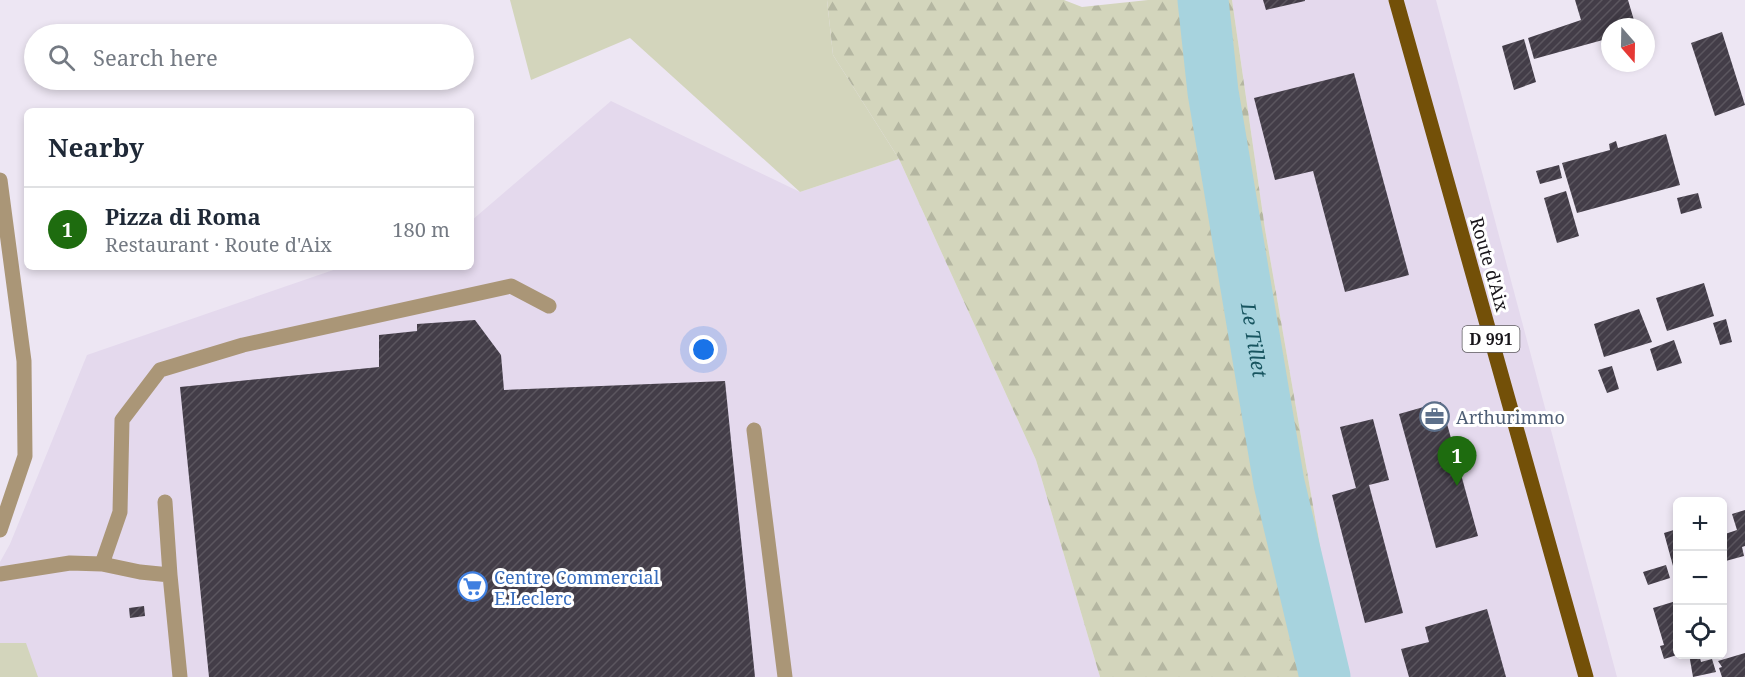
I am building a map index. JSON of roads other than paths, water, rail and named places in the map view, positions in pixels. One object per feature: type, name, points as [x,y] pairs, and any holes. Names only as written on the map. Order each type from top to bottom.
[{"type":"main road","name":"Route d'Aix","points":[[1396,0],[1586,677]]},
{"type":"street","points":[[0,180],[24,362],[25,456],[0,531]]},
{"type":"street","points":[[102,564],[120,512],[122,420],[160,370],[243,345],[511,286],[549,306]]},
{"type":"street","points":[[754,430],[785,677]]},
{"type":"street","points":[[165,502],[180,677]]},
{"type":"street","points":[[0,574],[70,563],[102,564],[140,572],[170,575]]},
{"type":"waterway","name":"Le Tillet","points":[[1203,0],[1213,92],[1279,483],[1325,677]]},
{"type":"place","name":"Arthurimmo","points":[[1435,417]]},
{"type":"place","name":"Pizza di Roma","points":[[1457,486]]},
{"type":"place","name":"Centre Commercial E.Leclerc","points":[[473,587]]}]
